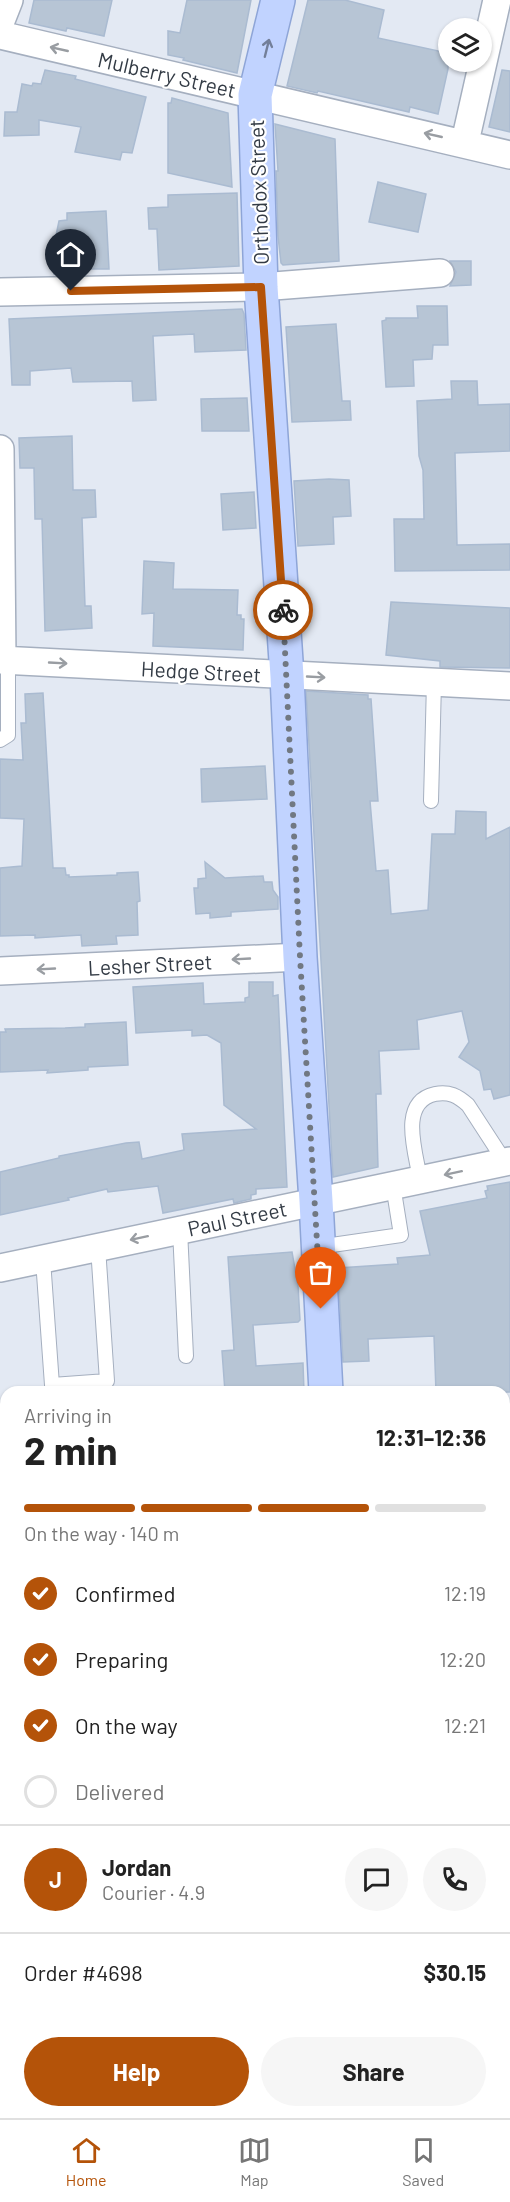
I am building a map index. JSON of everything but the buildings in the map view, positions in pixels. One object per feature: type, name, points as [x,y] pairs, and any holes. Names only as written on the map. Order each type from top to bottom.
[{"type":"street","points":[[0,23],[9,0]]},
{"type":"street","name":"Orthodox Street","points":[[279,0],[255,95],[261,287],[287,676],[300,957],[326,1386]]},
{"type":"street","points":[[465,142],[497,0]]},
{"type":"street","name":"Mulberry Street","points":[[0,34],[510,154]]},
{"type":"street","points":[[0,292],[261,287],[440,273]]},
{"type":"street","points":[[0,449],[3,660]]},
{"type":"street","name":"Hedge Street","points":[[3,660],[510,686]]},
{"type":"street","name":"Lesher Street","points":[[0,971],[300,957]]},
{"type":"street","name":"Paul Street","points":[[0,1269],[508,1161]]},
{"type":"lane","points":[[0,740],[8,735],[3,660]]},
{"type":"lane","points":[[431,801],[434,682]]},
{"type":"lane","points":[[420,1179],[411,1118],[422,1100],[431,1095],[451,1094],[461,1098],[508,1161]]},
{"type":"lane","points":[[318,1247],[401,1235],[393,1185]]},
{"type":"lane","points":[[180,1230],[186,1356]]},
{"type":"lane","points":[[43,1260],[52,1385],[107,1381],[98,1247]]},
{"type":"way so far","points":[[283,610],[300,957],[321,1309]]},
{"type":"route","points":[[71,291],[261,287],[283,610]]}]
